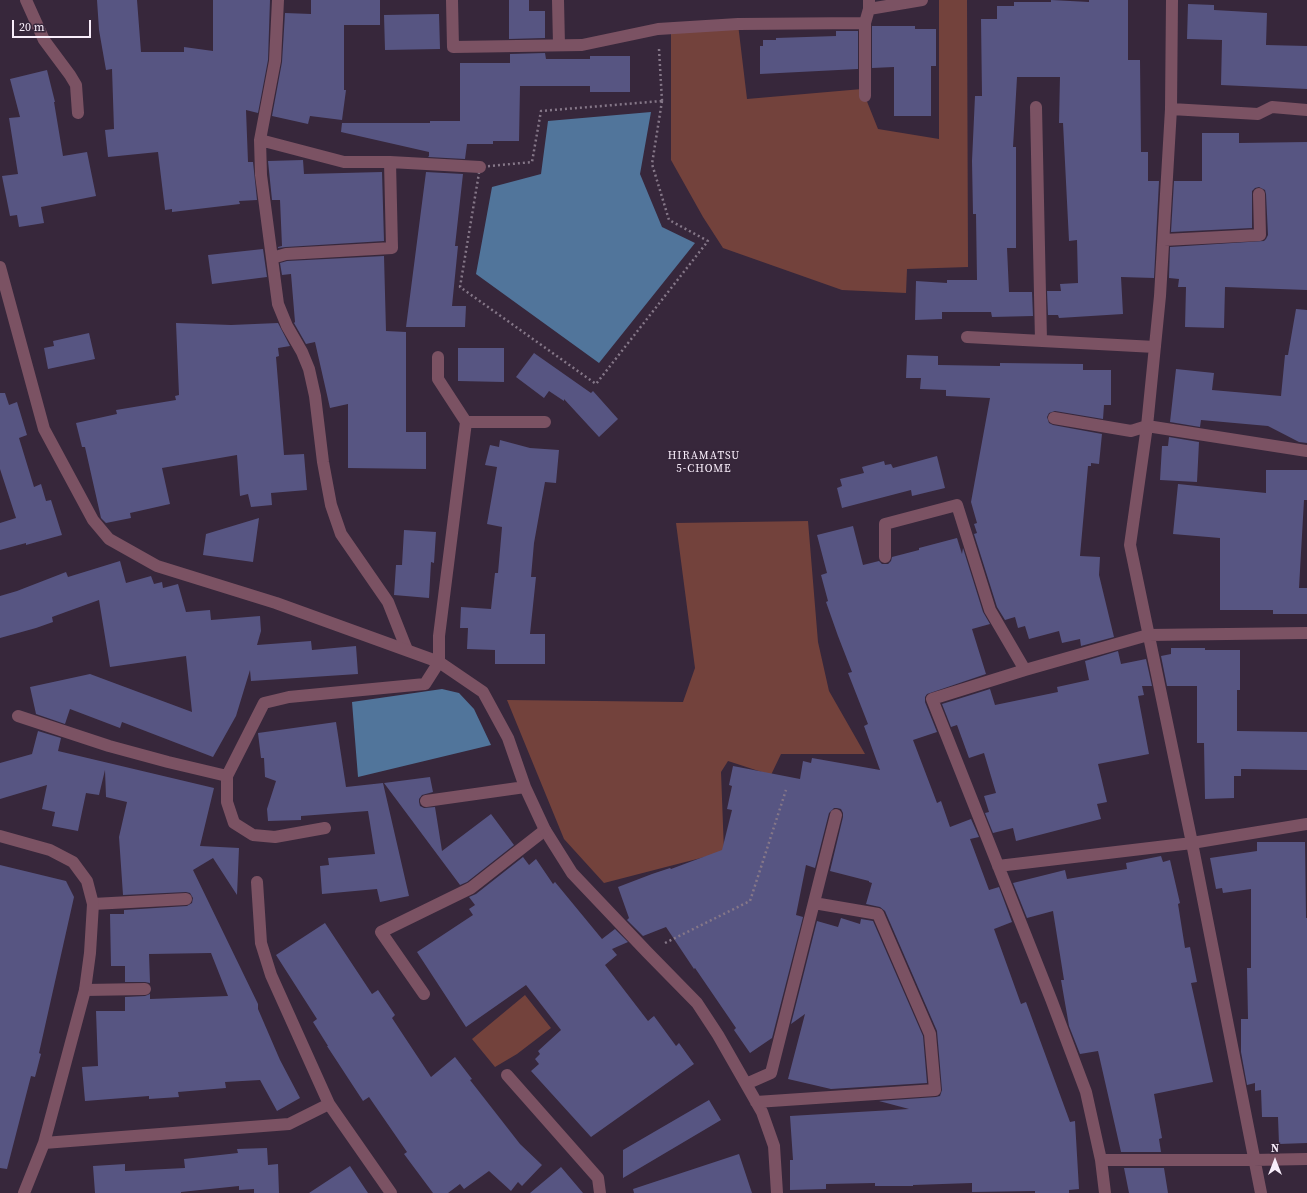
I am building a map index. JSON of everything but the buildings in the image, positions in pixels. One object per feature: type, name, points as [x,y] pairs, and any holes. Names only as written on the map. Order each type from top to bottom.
[{"type":"street","points":[[26,0],[44,40],[76,85],[78,113]]},
{"type":"street","points":[[278,0],[275,61],[260,140],[261,175],[278,304],[287,326],[302,352],[309,369],[315,396],[323,462],[331,505],[338,527],[341,534],[388,602],[407,650]]},
{"type":"street","points":[[452,0],[453,47],[582,46],[658,29],[738,24],[865,23]]},
{"type":"street","points":[[558,0],[559,46]]},
{"type":"street","points":[[865,96],[865,23],[869,4],[922,0]]},
{"type":"street","points":[[1172,0],[1170,109],[1160,296],[1147,426],[1130,545],[1192,843],[1253,1160],[1261,1193]]},
{"type":"street","points":[[1036,106],[1041,341]]},
{"type":"street","points":[[1170,109],[1258,114],[1272,107],[1307,110]]},
{"type":"street","points":[[260,140],[344,162],[390,162],[480,167]]},
{"type":"street","points":[[272,258],[286,254],[392,248],[390,162]]},
{"type":"street","points":[[1164,240],[1260,235],[1259,194]]},
{"type":"street","points":[[0,270],[44,429],[93,520],[109,539],[156,566],[276,603],[439,662],[483,692],[508,738],[524,787],[545,830],[572,873],[697,1003],[718,1035],[762,1112],[774,1146],[777,1193]]},
{"type":"street","points":[[967,337],[1155,347]]},
{"type":"street","points":[[325,828],[275,837],[253,835],[234,824],[227,802],[227,776],[264,703],[289,696],[425,684],[439,662],[439,636],[466,422],[438,379],[438,357]]},
{"type":"street","points":[[1054,418],[1131,431],[1147,426],[1307,451]]},
{"type":"street","points":[[466,422],[545,422]]},
{"type":"street","points":[[884,557],[884,524],[957,505],[990,610],[1025,670]]},
{"type":"street","points":[[1106,1193],[1101,1160],[1086,1092],[1052,999],[932,699],[1025,670],[1148,635],[1307,633]]},
{"type":"street","points":[[18,716],[109,746],[227,776]]},
{"type":"street","points":[[426,801],[524,787]]},
{"type":"street","points":[[746,1084],[771,1073],[836,815]]},
{"type":"street","points":[[998,866],[1192,843],[1307,824]]},
{"type":"street","points":[[424,994],[381,932],[471,888],[545,830]]},
{"type":"street","points":[[0,836],[50,850],[73,862],[87,881],[93,904],[90,953],[85,990],[44,1143],[24,1193]]},
{"type":"street","points":[[257,882],[261,942],[271,976],[329,1104],[391,1193]]},
{"type":"street","points":[[93,904],[186,900]]},
{"type":"street","points":[[756,1102],[935,1090],[930,1034],[878,914],[814,903]]},
{"type":"street","points":[[85,990],[145,989]]},
{"type":"street","points":[[508,1075],[598,1178],[600,1193]]},
{"type":"street","points":[[44,1143],[289,1124],[329,1104]]},
{"type":"street","points":[[1101,1160],[1307,1160]]},
{"type":"path","points":[[658,29],[662,101],[652,164],[669,220],[708,240],[596,384],[460,287],[480,167],[532,162],[541,111],[662,101]]},
{"type":"path","points":[[647,952],[750,901],[786,790]]},
{"type":"shaded area","points":[[939,0],[967,0],[968,267],[907,269],[906,293],[842,290],[723,248],[703,217],[671,160],[671,27],[738,24],[747,99],[862,89],[878,129],[939,139]]},
{"type":"shaded area","points":[[808,521],[818,642],[829,691],[865,754],[781,754],[771,775],[728,761],[721,772],[724,852],[604,883],[564,839],[507,700],[683,702],[695,668],[676,523]]},
{"type":"shaded area","points":[[525,995],[551,1028],[517,1054],[495,1067],[472,1039]]},
{"type":"water","points":[[651,112],[640,174],[662,227],[695,243],[599,363],[476,274],[492,187],[541,174],[548,121]]},
{"type":"water","points":[[442,689],[459,693],[474,709],[491,745],[358,777],[352,702]]},
{"type":"district","name":"HIRAMATSU 5-CHOME","points":[[704,462]]}]
